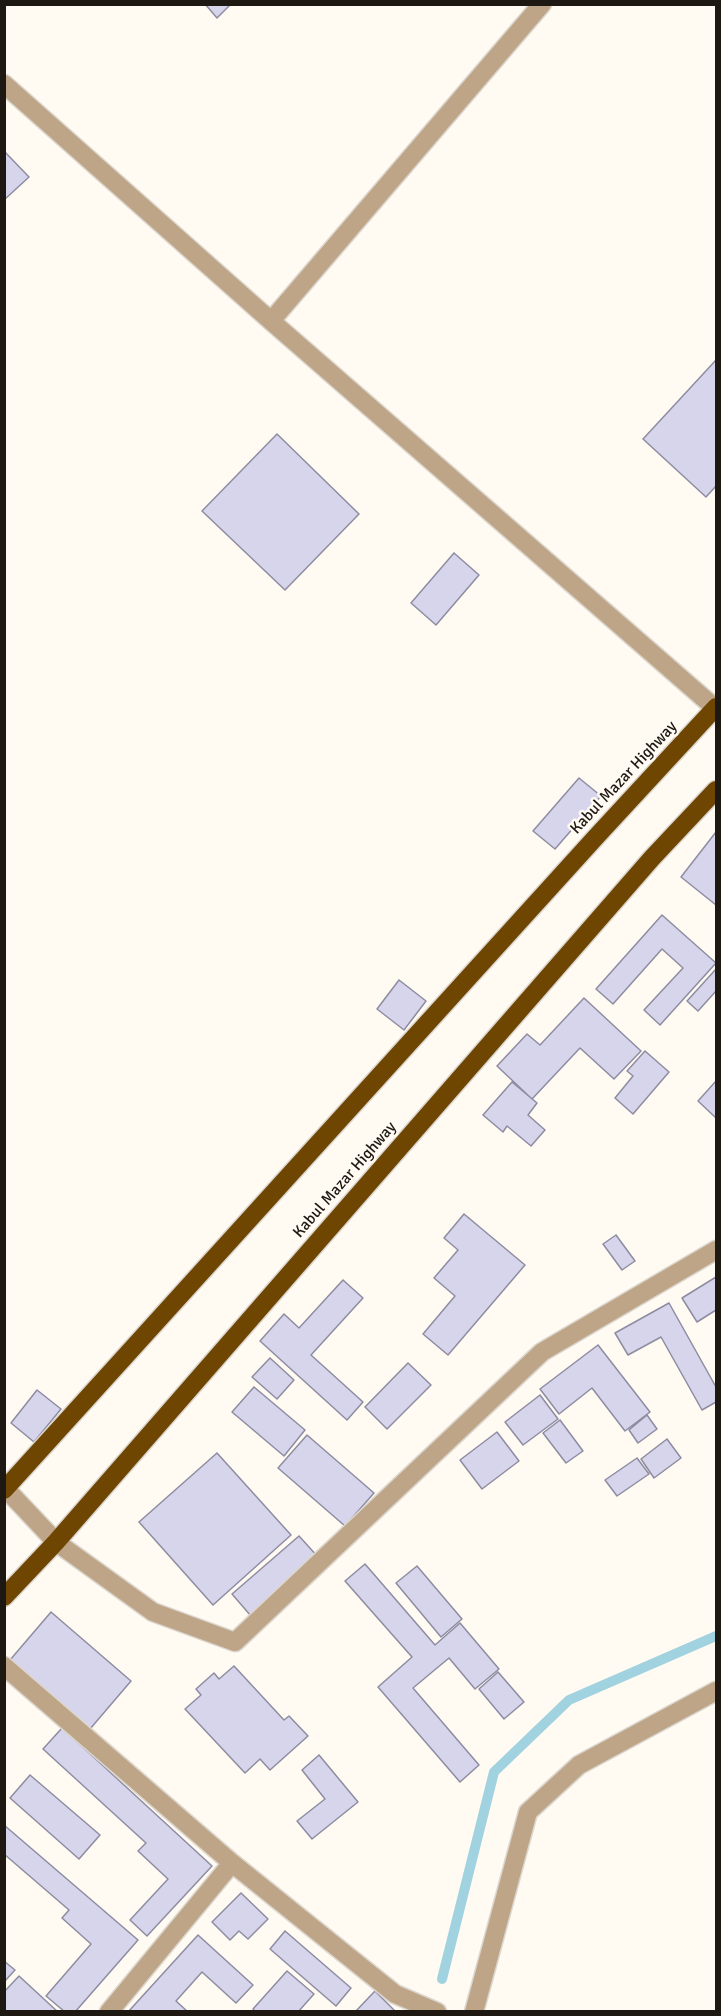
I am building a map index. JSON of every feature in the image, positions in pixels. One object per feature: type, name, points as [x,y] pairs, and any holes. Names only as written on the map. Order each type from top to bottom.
[{"type":"highway","name":"Kabul Mazar Highway","points":[[5,1489],[716,708]]},
{"type":"highway","name":"Kabul Mazar Highway","points":[[4,1597],[56,1542],[652,858],[717,790]]},
{"type":"street","points":[[271,321],[542,4]]},
{"type":"street","points":[[4,84],[271,321],[716,708]]},
{"type":"street","points":[[5,1489],[56,1542],[153,1612],[235,1642],[542,1352],[717,1250]]},
{"type":"street","points":[[4,1666],[232,1863],[395,1994],[437,2012]]},
{"type":"street","points":[[474,2012],[528,1812],[579,1765],[717,1691]]},
{"type":"street","points":[[109,2012],[232,1863]]},
{"type":"building","points":[[205,4],[231,4],[217,18]]},
{"type":"building","points":[[4,151],[29,177],[4,200]]},
{"type":"building","points":[[716,360],[716,486],[706,497],[643,439]]},
{"type":"building","points":[[277,434],[359,514],[285,590],[202,511]]},
{"type":"building","points":[[454,553],[479,575],[436,625],[411,603]]},
{"type":"building","points":[[579,778],[601,796],[555,849],[533,831]]},
{"type":"building","points":[[716,832],[716,905],[681,877]]},
{"type":"building","points":[[662,915],[716,963],[660,1025],[644,1010],[683,968],[662,949],[613,1004],[596,989]]},
{"type":"building","points":[[716,969],[716,991],[698,1011],[687,1001]]},
{"type":"building","points":[[399,980],[426,1001],[404,1030],[377,1009]]},
{"type":"building","points":[[584,998],[641,1051],[614,1079],[580,1048],[532,1099],[497,1066],[527,1034],[540,1045]]},
{"type":"building","points":[[645,1051],[669,1072],[633,1114],[615,1098],[633,1076],[627,1071]]},
{"type":"building","points":[[716,1081],[716,1118],[698,1101]]},
{"type":"building","points":[[512,1082],[537,1103],[528,1115],[545,1130],[531,1146],[507,1126],[503,1132],[483,1115]]},
{"type":"building","points":[[464,1214],[525,1265],[448,1355],[423,1334],[455,1296],[434,1278],[458,1250],[444,1238]]},
{"type":"building","points":[[616,1235],[635,1261],[622,1270],[603,1244]]},
{"type":"building","points":[[716,1277],[716,1310],[697,1322],[682,1298]]},
{"type":"building","points":[[343,1280],[363,1298],[311,1355],[363,1402],[347,1420],[260,1341],[284,1314],[299,1328]]},
{"type":"building","points":[[669,1303],[716,1387],[716,1402],[702,1410],[661,1337],[628,1355],[615,1333]]},
{"type":"building","points":[[598,1345],[650,1412],[625,1431],[592,1388],[559,1414],[540,1389]]},
{"type":"building","points":[[270,1358],[294,1380],[277,1399],[252,1377]]},
{"type":"building","points":[[408,1363],[431,1385],[387,1429],[365,1407]]},
{"type":"building","points":[[254,1387],[305,1430],[284,1456],[232,1412]]},
{"type":"building","points":[[37,1390],[61,1409],[34,1442],[11,1423]]},
{"type":"building","points":[[540,1395],[558,1419],[523,1445],[505,1422]]},
{"type":"building","points":[[647,1415],[657,1429],[638,1443],[629,1430]]},
{"type":"building","points":[[560,1420],[583,1451],[566,1463],[543,1433]]},
{"type":"building","points":[[497,1432],[519,1461],[482,1489],[460,1460]]},
{"type":"building","points":[[307,1435],[374,1493],[345,1526],[278,1468]]},
{"type":"building","points":[[667,1439],[681,1458],[654,1478],[641,1459]]},
{"type":"building","points":[[217,1453],[291,1535],[213,1605],[139,1522]]},
{"type":"building","points":[[637,1458],[649,1474],[617,1496],[605,1480]]},
{"type":"building","points":[[299,1536],[319,1558],[251,1616],[232,1594]]},
{"type":"building","points":[[365,1564],[435,1645],[460,1623],[499,1669],[475,1689],[449,1658],[413,1688],[479,1765],[460,1782],[378,1687],[412,1657],[345,1581]]},
{"type":"building","points":[[417,1566],[462,1619],[441,1637],[396,1583]]},
{"type":"building","points":[[51,1612],[131,1681],[90,1729],[10,1660]]},
{"type":"building","points":[[234,1666],[284,1720],[289,1716],[308,1736],[270,1770],[260,1759],[245,1773],[185,1709],[201,1695],[196,1689],[214,1673],[219,1679]]},
{"type":"building","points":[[498,1672],[524,1702],[504,1719],[479,1689]]},
{"type":"building","points":[[62,1728],[212,1866],[147,1936],[130,1920],[168,1879],[138,1851],[146,1843],[43,1749]]},
{"type":"building","points":[[319,1755],[358,1802],[312,1839],[297,1821],[325,1799],[302,1770]]},
{"type":"building","points":[[30,1775],[100,1835],[79,1859],[10,1798]]},
{"type":"building","points":[[4,1825],[138,1940],[75,2012],[65,2012],[46,1996],[91,1944],[62,1918],[69,1910],[4,1854]]},
{"type":"building","points":[[241,1893],[268,1919],[248,1939],[239,1931],[230,1940],[212,1922]]},
{"type":"building","points":[[285,1931],[351,1988],[336,2006],[270,1949]]},
{"type":"building","points":[[198,1935],[253,1985],[236,2003],[202,1972],[176,2001],[188,2012],[128,2012]]},
{"type":"building","points":[[4,1961],[15,1970],[4,1982]]},
{"type":"building","points":[[287,1971],[314,1994],[298,2012],[256,2012],[253,2009]]},
{"type":"building","points":[[19,1976],[58,2012],[4,2012],[4,1992]]},
{"type":"building","points":[[375,1991],[396,2012],[355,2012]]},
{"type":"waterway","points":[[442,1979],[494,1772],[569,1700],[716,1636]]}]
